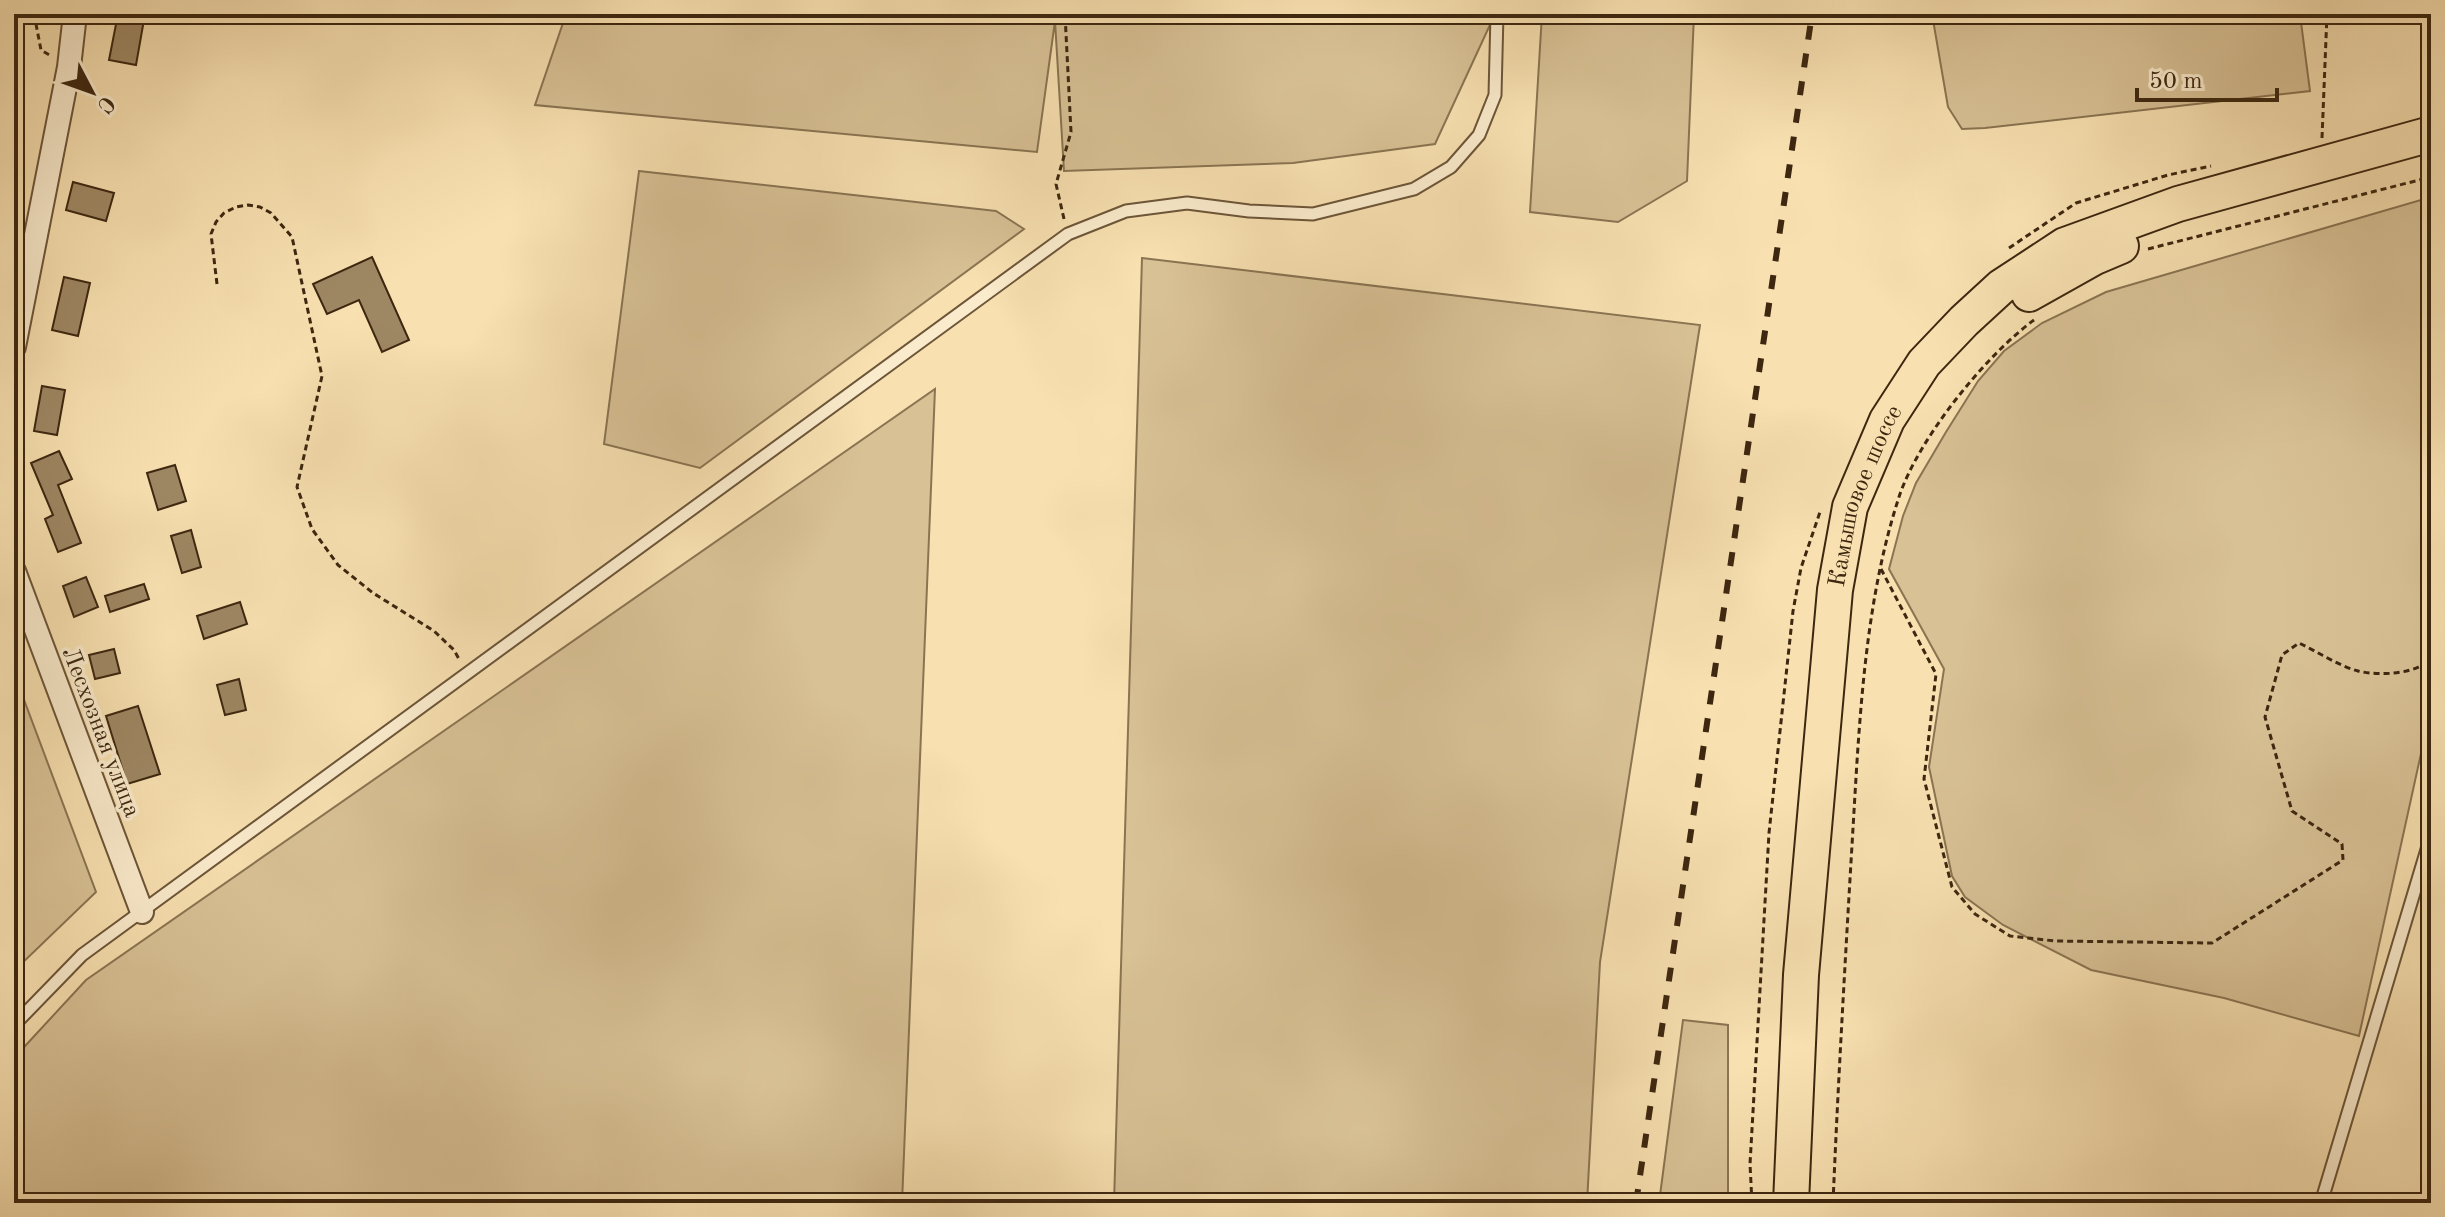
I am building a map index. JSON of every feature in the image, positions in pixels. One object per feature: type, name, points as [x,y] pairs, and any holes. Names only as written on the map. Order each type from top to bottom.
[{"type":"main road","name":"Камышовое шоссе","points":[[1791,1203],[1801,975],[1835,590],[1850,507],[1887,420],[1924,363],[1964,321],[2001,287],[2065,245],[2178,204],[2431,134]]},
{"type":"main road","name":"Камышовое шоссе","points":[[1810,1203],[1825,913],[1842,704],[1855,591],[1874,500],[1911,425],[1948,370],[1993,323],[2022,299],[2095,257],[2201,216],[2431,158]]},
{"type":"street","points":[[14,347],[69,67],[75,14]]},
{"type":"street","name":"Лесхозная улица","points":[[14,571],[142,912]]},
{"type":"lane","points":[[14,1025],[82,955],[1068,234],[1126,211],[1187,203],[1249,211],[1313,214],[1414,189],[1451,167],[1479,135],[1495,95],[1497,14]]},
{"type":"lane","points":[[2321,1203],[2431,836]]},
{"type":"path","points":[[34,14],[41,50],[69,67]]},
{"type":"path","points":[[1065,14],[1071,132],[1056,184],[1068,234]]},
{"type":"path","points":[[2322,142],[2327,14]]},
{"type":"path","points":[[2141,252],[2155,245],[2431,177]]},
{"type":"path","points":[[217,284],[211,234],[216,222],[224,213],[248,205],[271,213],[292,237],[322,376],[297,487],[312,529],[338,565],[373,593],[434,631],[454,650],[468,674]]},
{"type":"path","points":[[1833,1203],[1859,724],[1880,568],[1900,494],[1919,455],[1971,379],[2012,336],[2035,320]]},
{"type":"path","points":[[1880,568],[1936,674],[1924,779],[1952,887],[1975,914],[2010,936],[2055,941],[2212,943],[2343,860],[2342,844],[2292,811],[2265,717],[2282,655],[2299,643],[2359,671],[2408,672],[2426,664],[2431,657]]},
{"type":"shaded area","points":[[718,14],[1495,14],[1435,144],[1293,163],[1064,171],[1055,21],[1037,152],[535,105],[563,23]]},
{"type":"shaded area","points":[[1542,14],[1694,14],[1687,181],[1618,222],[1530,212]]},
{"type":"shaded area","points":[[1932,14],[2296,14],[2301,22],[2310,91],[1962,129],[1948,107]]},
{"type":"shaded area","points":[[639,171],[996,211],[1024,229],[700,468],[604,444]]},
{"type":"shaded area","points":[[2431,197],[2431,708],[2359,1036],[2224,998],[2091,970],[2003,925],[1965,897],[1952,876],[1929,767],[1944,669],[1889,569],[1903,516],[1916,483],[1978,381],[2004,351],[2042,323],[2106,292]]},
{"type":"shaded area","points":[[1142,258],[1700,325],[1600,962],[1587,1203],[1114,1203]]},
{"type":"shaded area","points":[[935,389],[902,1203],[14,1203],[14,1058],[86,980]]},
{"type":"shaded area","points":[[14,673],[96,892],[14,971]]},
{"type":"shaded area","points":[[1683,1020],[1728,1025],[1728,1203],[1659,1203]]},
{"type":"building","points":[[118,14],[145,14],[136,65],[109,60]]},
{"type":"building","points":[[73,182],[114,193],[106,221],[66,210]]},
{"type":"building","points":[[372,257],[409,340],[382,352],[359,300],[327,314],[313,284]]},
{"type":"building","points":[[64,277],[90,283],[78,336],[52,330]]},
{"type":"building","points":[[42,386],[65,390],[57,435],[34,431]]},
{"type":"building","points":[[59,451],[72,479],[58,485],[81,543],[58,552],[45,519],[53,515],[31,463]]},
{"type":"building","points":[[175,465],[186,501],[158,510],[147,473]]},
{"type":"building","points":[[191,530],[201,567],[182,573],[171,536]]},
{"type":"building","points":[[86,577],[98,607],[74,617],[63,586]]},
{"type":"building","points":[[144,584],[149,599],[110,612],[105,596]]},
{"type":"building","points":[[240,602],[247,624],[204,639],[197,616]]},
{"type":"building","points":[[114,649],[120,673],[95,679],[89,655]]},
{"type":"building","points":[[239,679],[246,710],[225,715],[217,685]]},
{"type":"building","points":[[138,706],[160,774],[127,784],[106,716]]},
{"type":"railway","points":[[1636,1203],[1812,14]]}]
